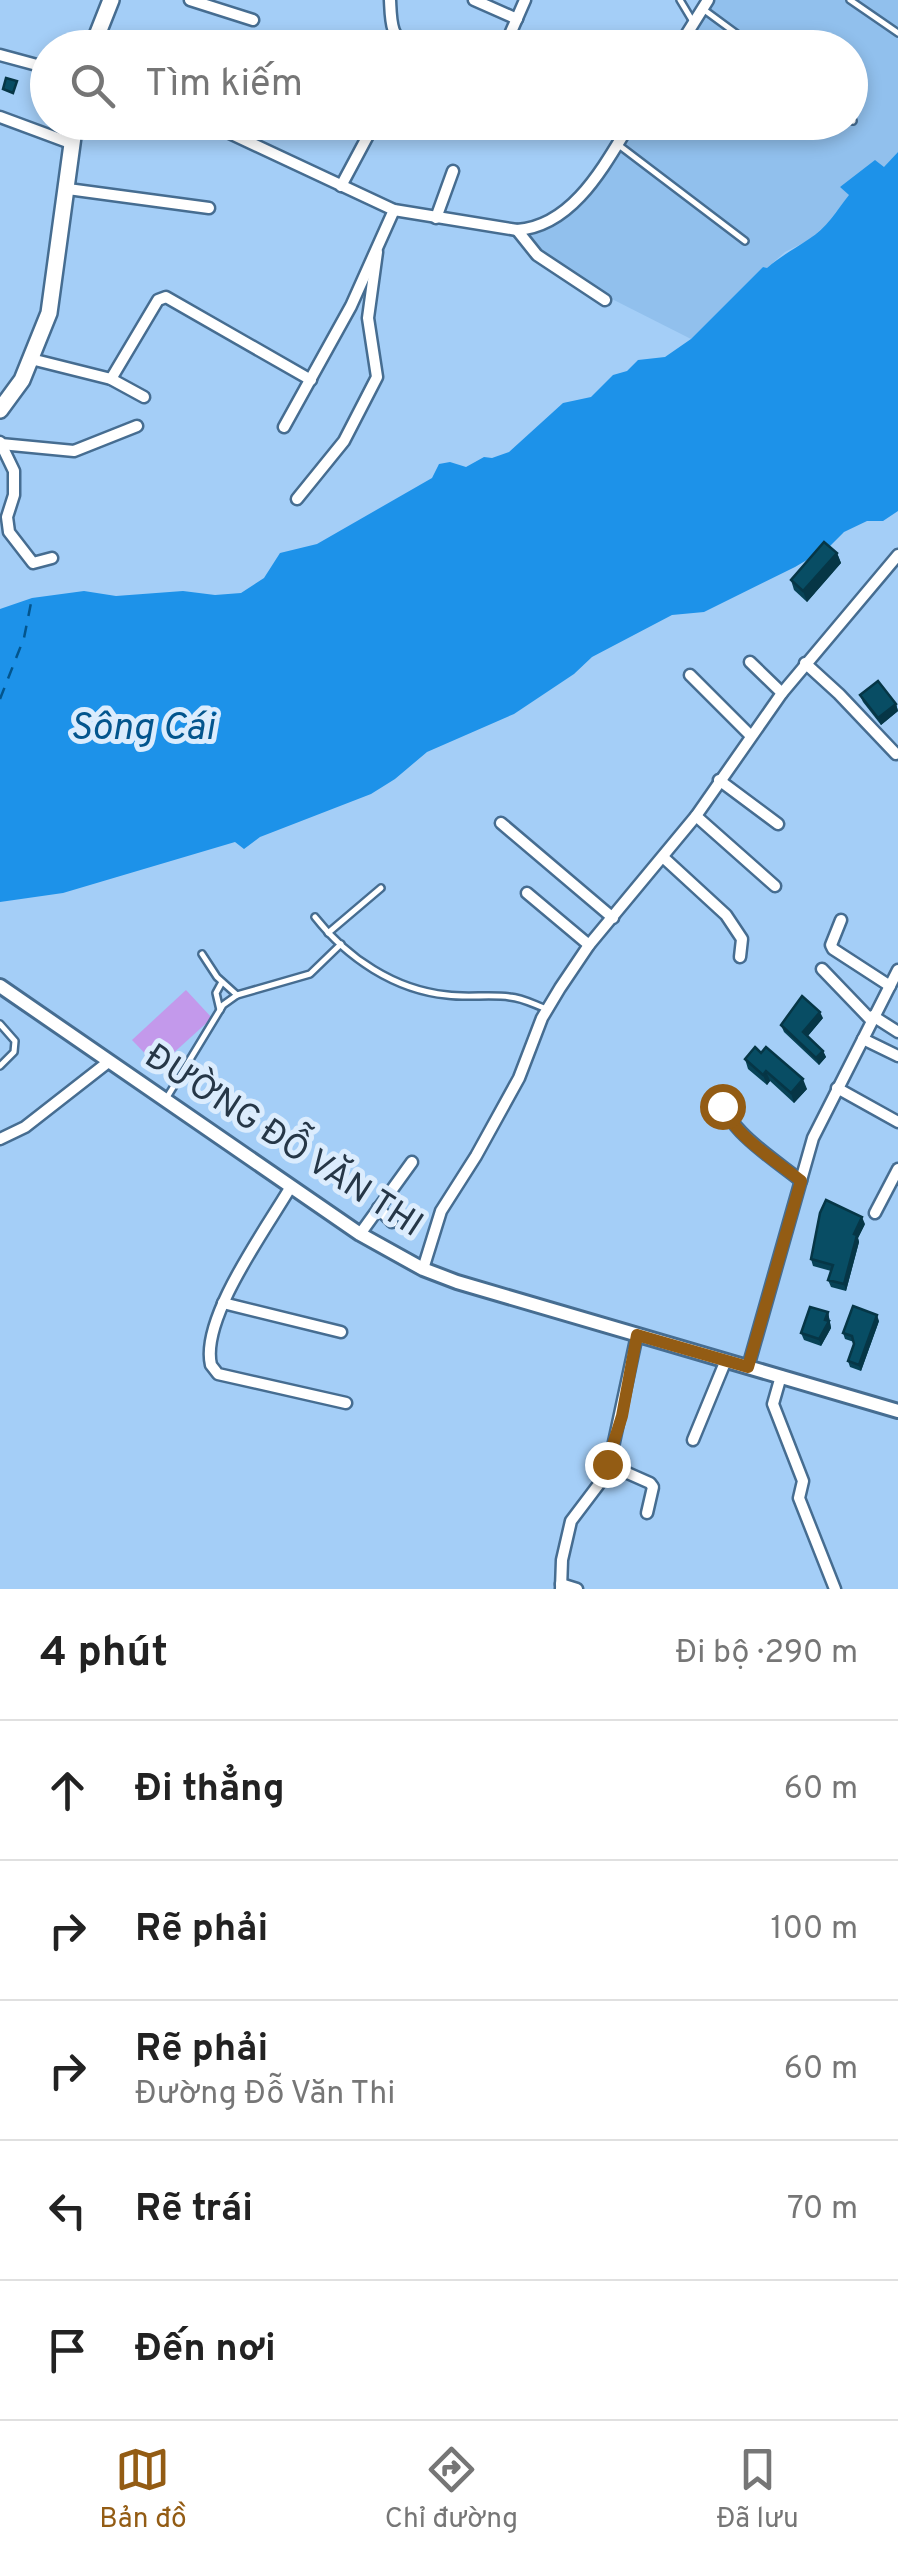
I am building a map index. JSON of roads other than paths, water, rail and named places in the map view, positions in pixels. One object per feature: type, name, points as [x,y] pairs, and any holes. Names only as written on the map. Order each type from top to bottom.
[{"type":"main road","points":[[99,30],[111,0]]},
{"type":"main road","points":[[0,410],[22,380],[49,313],[74,140]]},
{"type":"street","points":[[190,0],[253,20]]},
{"type":"street","points":[[390,0],[394,30]]},
{"type":"street","points":[[474,0],[517,19]]},
{"type":"street","points":[[512,30],[525,0]]},
{"type":"street","points":[[689,30],[706,5]]},
{"type":"street","points":[[0,55],[30,63]]},
{"type":"street","points":[[0,117],[30,128]]},
{"type":"street","points":[[62,140],[73,144]]},
{"type":"street","points":[[248,140],[394,210],[517,230],[537,229],[554,221],[585,189],[619,140]]},
{"type":"street","points":[[342,186],[366,140]]},
{"type":"street","points":[[436,218],[452,171]]},
{"type":"street","points":[[68,189],[209,208]]},
{"type":"street","points":[[284,427],[352,306],[394,210]]},
{"type":"street","points":[[517,230],[538,254],[604,300]]},
{"type":"street","points":[[297,499],[344,441],[377,377],[368,318],[377,252]]},
{"type":"street","points":[[112,378],[158,300],[166,297],[310,380]]},
{"type":"street","points":[[31,359],[112,378],[144,397]]},
{"type":"street","points":[[0,443],[74,451],[137,426]]},
{"type":"street","points":[[0,443],[14,472],[14,495],[4,534],[33,563],[52,558]]},
{"type":"street","points":[[423,1269],[441,1212],[519,1078],[547,1009],[589,945],[664,858],[782,692],[898,555]]},
{"type":"street","points":[[750,662],[782,692]]},
{"type":"street","points":[[805,663],[896,754]]},
{"type":"street","points":[[690,676],[751,736]]},
{"type":"street","points":[[720,780],[778,824]]},
{"type":"street","points":[[696,816],[775,886]]},
{"type":"street","points":[[501,823],[613,918]]},
{"type":"street","points":[[664,858],[726,915],[742,939],[740,957]]},
{"type":"street","points":[[526,893],[589,945]]},
{"type":"street","points":[[748,1367],[814,1138],[872,1018],[895,980],[833,950],[831,945],[842,920]]},
{"type":"street","points":[[822,969],[872,1018],[898,1032]]},
{"type":"street","name":"ĐƯỜNG ĐỖ VĂN THI","points":[[0,986],[290,1188],[423,1269],[456,1282],[898,1411]]},
{"type":"street","points":[[863,1039],[898,1056]]},
{"type":"street","points":[[0,1139],[25,1127],[107,1063]]},
{"type":"street","points":[[837,1088],[898,1122]]},
{"type":"street","points":[[722,1101],[727,1116],[801,1181]]},
{"type":"street","points":[[360,1234],[412,1162]]},
{"type":"street","points":[[876,1213],[898,1170]]},
{"type":"street","points":[[290,1188],[223,1303],[210,1334],[210,1366],[218,1374],[346,1403]]},
{"type":"street","points":[[378,1208],[392,1222]]},
{"type":"street","points":[[223,1303],[341,1332]]},
{"type":"street","points":[[577,1589],[561,1586],[564,1548],[574,1514],[594,1492],[607,1464],[622,1416],[637,1335]]},
{"type":"street","points":[[693,1440],[726,1360]]},
{"type":"street","points":[[781,1376],[773,1404],[804,1481],[798,1498],[834,1589]]},
{"type":"street","points":[[607,1464],[650,1483],[647,1513]]},
{"type":"lane","points":[[680,0],[694,22]]},
{"type":"lane","points":[[850,0],[898,32]]},
{"type":"lane","points":[[706,5],[735,30]]},
{"type":"lane","points":[[621,140],[745,240]]},
{"type":"lane","points":[[328,934],[381,888]]},
{"type":"lane","points":[[315,917],[328,934],[382,974],[417,989],[474,998],[507,996],[547,1009]]},
{"type":"lane","points":[[164,1102],[220,1010],[237,995],[310,974],[341,944]]},
{"type":"lane","points":[[202,954],[237,995]]},
{"type":"lane","points":[[220,1010],[215,998],[222,982]]},
{"type":"lane","points":[[0,1024],[15,1041],[14,1052],[1,1064]]},
{"type":"water","name":"Sông Cái","points":[[898,152],[898,511],[883,521],[867,521],[844,532],[829,547],[795,567],[704,612],[672,615],[592,657],[574,674],[514,714],[427,752],[371,794],[260,837],[244,849],[235,842],[63,893],[0,902],[0,609],[32,598],[84,591],[116,596],[183,591],[241,593],[264,578],[280,553],[317,544],[432,478],[439,464],[450,462],[466,467],[484,457],[509,452],[563,403],[591,397],[613,375],[627,371],[638,360],[665,357],[691,339],[763,267],[821,230],[849,195],[840,187],[875,160],[884,167]]}]
